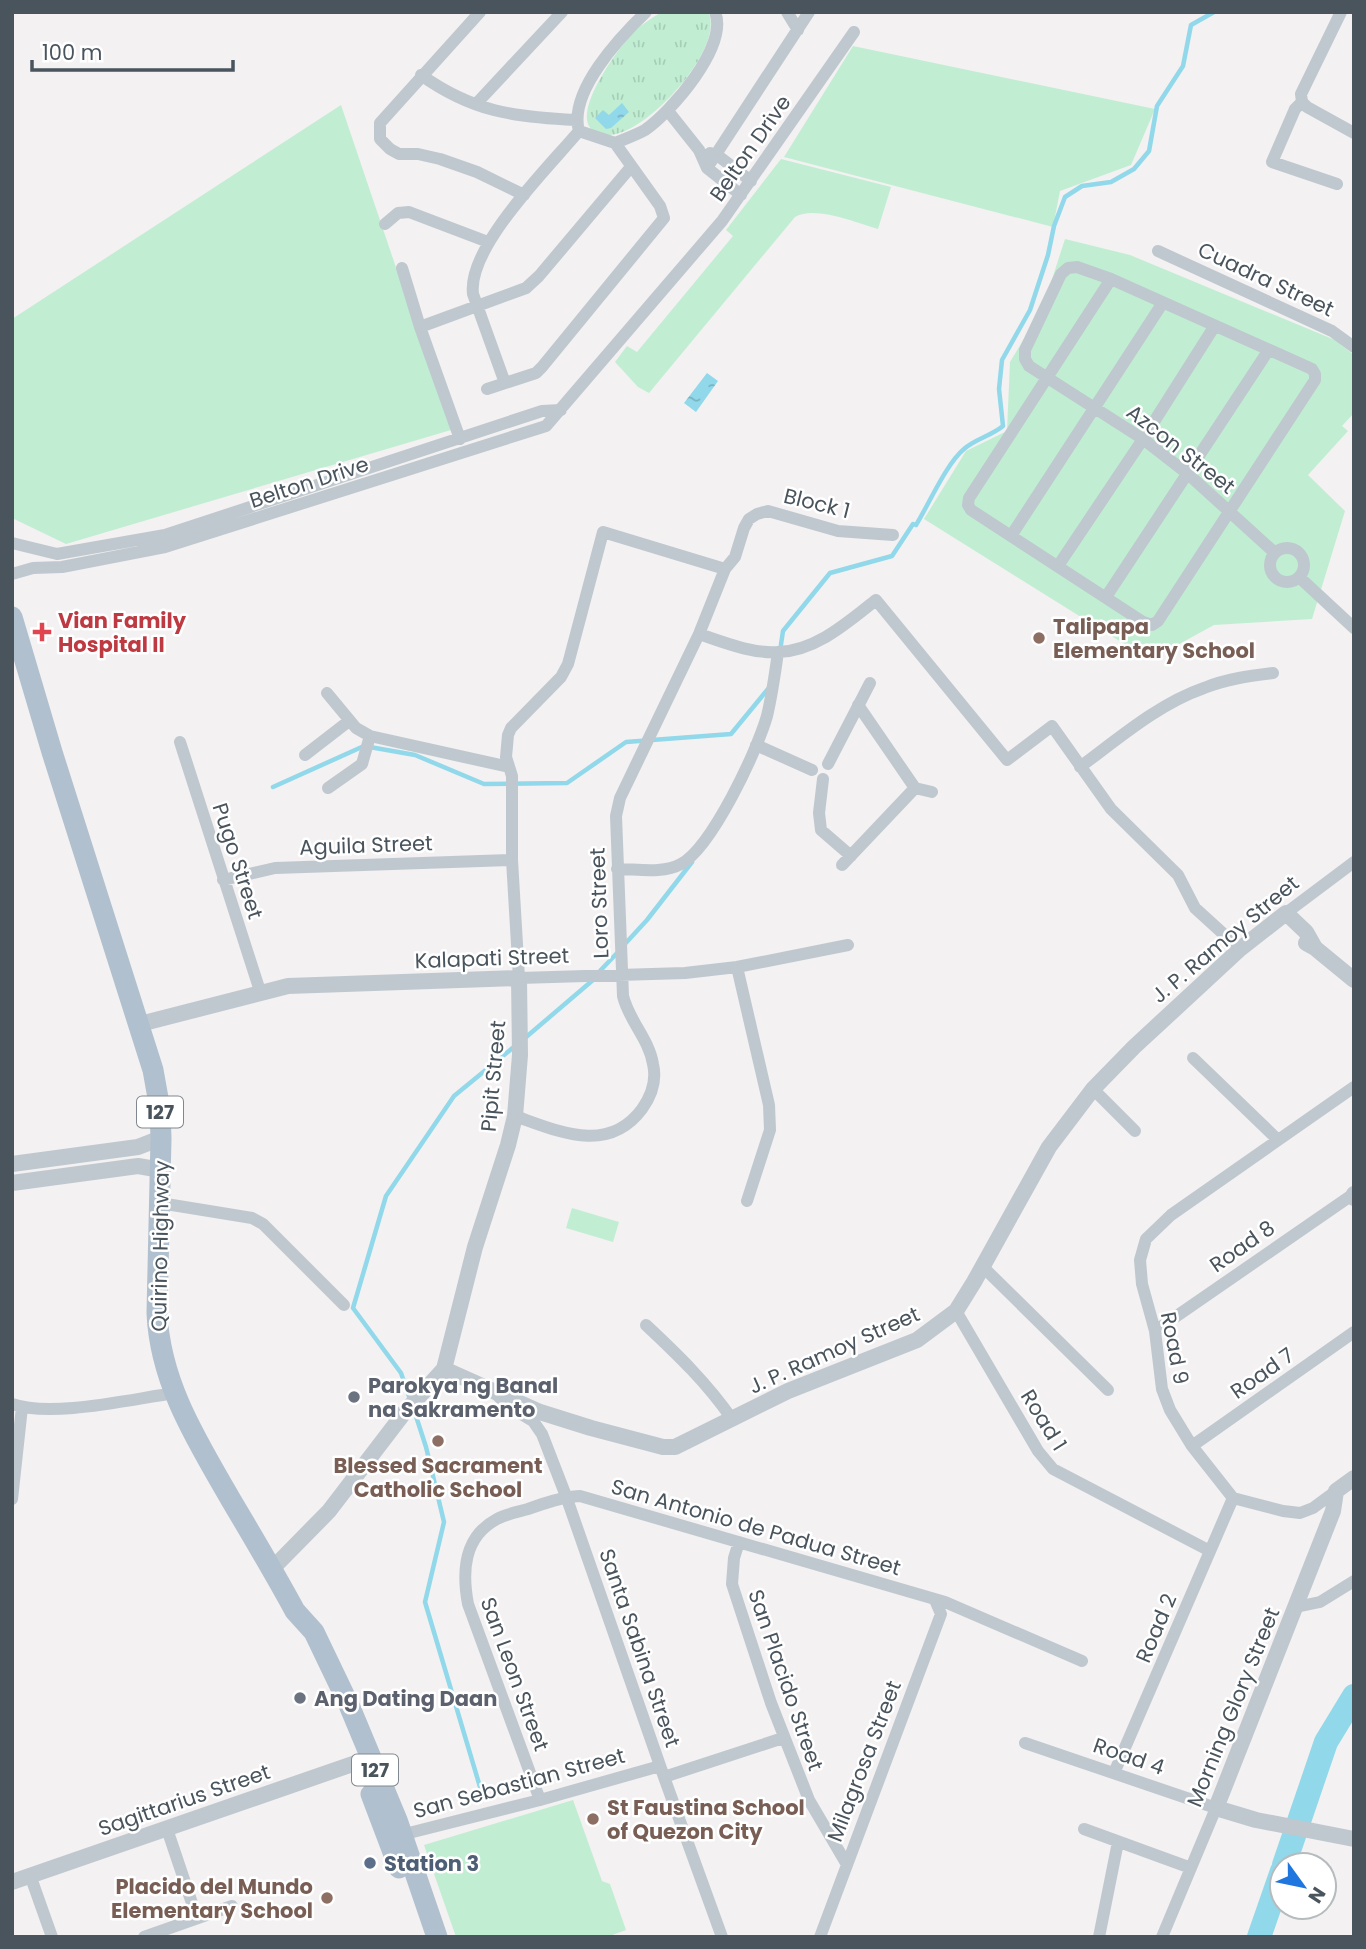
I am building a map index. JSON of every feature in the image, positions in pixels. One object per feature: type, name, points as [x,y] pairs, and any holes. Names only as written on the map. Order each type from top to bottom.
[{"type":"main road","name":"Quirino Highway","points":[[12,617],[56,764],[140,1024],[155,1080],[161,1138],[158,1339],[175,1393],[184,1419],[295,1611],[300,1637],[365,1760],[437,1937]]},
{"type":"main road","name":"Quirino Highway","points":[[395,1836],[423,1937]]},
{"type":"street","points":[[480,12],[380,123],[380,139],[399,154],[418,154],[440,159],[477,172],[524,195]]},
{"type":"street","points":[[476,104],[562,12]]},
{"type":"street","points":[[505,383],[472,286],[477,265],[488,242],[578,125],[589,83],[603,58],[646,12]]},
{"type":"street","points":[[615,144],[644,130],[668,111],[705,61],[718,19],[715,12]]},
{"type":"street","points":[[787,12],[798,30]]},
{"type":"street","points":[[707,168],[809,12]]},
{"type":"street","points":[[1341,12],[1301,94],[1302,102],[1307,107],[1354,133]]},
{"type":"street","name":"Belton Drive","points":[[12,574],[165,535],[201,530],[546,426],[722,221],[854,32]]},
{"type":"street","points":[[421,75],[442,90],[476,104],[524,118],[578,125],[615,144],[660,206],[664,218],[542,368],[536,373],[487,389]]},
{"type":"street","points":[[1302,102],[1295,109],[1272,162],[1338,184]]},
{"type":"street","points":[[668,111],[699,150],[707,168],[741,195]]},
{"type":"street","points":[[699,150],[717,155],[751,181]]},
{"type":"street","points":[[420,327],[526,288],[540,276],[630,167]]},
{"type":"street","points":[[385,225],[398,213],[409,212],[488,242]]},
{"type":"street","name":"Cuadra Street","points":[[1158,251],[1332,331],[1354,347]]},
{"type":"street","name":"Azcon Street","points":[[1111,279],[1077,267],[1068,268],[1061,274],[1025,350],[1025,359],[1029,366],[1143,439],[1188,474],[1275,553],[1291,548],[1301,555],[1304,566],[1299,577]]},
{"type":"street","points":[[402,268],[460,439]]},
{"type":"street","points":[[1111,279],[1162,304],[1311,369],[1315,380],[1158,621],[1152,625],[1143,622],[971,510],[968,505],[969,498],[1111,279]]},
{"type":"street","points":[[1011,536],[1162,304]]},
{"type":"street","points":[[1058,566],[1214,327]]},
{"type":"street","points":[[1106,597],[1268,351]]},
{"type":"street","name":"Belton Drive","points":[[201,530],[542,411],[561,410]]},
{"type":"street","name":"Block 1","points":[[725,569],[735,557],[750,519],[768,511],[838,531],[893,535]]},
{"type":"street","name":"Pipit Street","points":[[444,1369],[475,1247],[515,1116],[520,1055],[519,978],[512,860],[511,772],[506,757],[508,735],[512,727],[561,677],[568,663],[603,532],[725,569]]},
{"type":"street","name":"Belton Drive","points":[[12,543],[31,548],[58,561]]},
{"type":"street","points":[[31,548],[33,568]]},
{"type":"street","points":[[1275,553],[1270,564],[1277,579],[1288,582],[1299,577],[1354,628]]},
{"type":"street","name":"Loro Street","points":[[515,1116],[565,1133],[595,1136],[620,1129],[640,1111],[654,1084],[654,1067],[646,1042],[625,1007],[621,976],[616,816],[620,798],[699,634],[725,569]]},
{"type":"street","points":[[699,634],[729,644],[778,652],[820,640],[876,600],[1007,760],[1052,726],[1111,809],[1178,875],[1195,908],[1240,949]]},
{"type":"street","points":[[617,869],[667,868],[690,857],[721,814],[757,742],[766,717],[778,652]]},
{"type":"street","points":[[1080,767],[1149,717],[1200,689],[1241,677],[1273,673]]},
{"type":"street","points":[[757,742],[813,768],[817,779],[823,779],[830,773],[828,764],[870,683]]},
{"type":"street","points":[[327,692],[349,721],[370,736],[511,772]]},
{"type":"street","points":[[858,705],[915,788],[932,792]]},
{"type":"street","points":[[304,755],[349,721]]},
{"type":"street","points":[[328,788],[362,764],[370,736]]},
{"type":"street","name":"Pugo Street","points":[[180,743],[260,991]]},
{"type":"street","points":[[813,768],[822,761],[828,764]]},
{"type":"street","points":[[823,779],[818,813],[821,830],[846,860],[915,788]]},
{"type":"street","name":"Aguila Street","points":[[223,880],[275,867],[512,860]]},
{"type":"street","name":"J. P. Ramoy Street","points":[[444,1369],[540,1412],[591,1429],[663,1447],[675,1447],[788,1391],[908,1344],[937,1327],[956,1311],[1049,1147],[1093,1089],[1133,1047],[1240,949],[1354,862]]},
{"type":"street","points":[[1281,916],[1306,932],[1315,948],[1351,973]]},
{"type":"street","name":"Kalapati Street","points":[[140,1024],[260,991],[288,986],[685,973],[737,967],[848,945]]},
{"type":"street","points":[[737,967],[769,1105],[770,1130],[747,1201]]},
{"type":"street","points":[[1193,1058],[1277,1139]]},
{"type":"street","name":"Road 9","points":[[1233,1498],[1192,1446],[1170,1410],[1162,1389],[1155,1331],[1142,1284],[1140,1260],[1146,1239],[1171,1215],[1354,1087]]},
{"type":"street","points":[[1093,1089],[1135,1131]]},
{"type":"street","points":[[12,1164],[138,1147],[161,1138]]},
{"type":"street","points":[[12,1183],[138,1166],[161,1170]]},
{"type":"street","name":"Road 8","points":[[1155,1331],[1353,1196]]},
{"type":"street","points":[[160,1203],[253,1218],[263,1224],[344,1305]]},
{"type":"street","points":[[982,1266],[1108,1390]]},
{"type":"street","name":"Road 1","points":[[956,1311],[1038,1451],[1053,1469],[1210,1551]]},
{"type":"street","points":[[646,1325],[712,1390],[732,1419]]},
{"type":"street","name":"Road 7","points":[[1192,1446],[1354,1332]]},
{"type":"street","points":[[272,1569],[329,1511],[404,1413],[444,1369]]},
{"type":"street","name":"Santa Sabina Street","points":[[494,1392],[508,1406],[538,1426],[566,1496],[723,1937]]},
{"type":"street","points":[[12,1499],[17,1406],[55,1410],[175,1393]]},
{"type":"street","points":[[1233,1498],[1300,1513],[1313,1508],[1354,1478]]},
{"type":"street","name":"Morning Glory Street","points":[[1162,1937],[1296,1607],[1333,1511],[1336,1491]]},
{"type":"street","name":"San Antonio de Padua Street","points":[[566,1496],[580,1496],[945,1602],[1082,1661]]},
{"type":"street","name":"San Leon Street","points":[[540,1800],[468,1604],[464,1580],[465,1560],[470,1545],[496,1519],[566,1496]]},
{"type":"street","name":"Road 2","points":[[1114,1773],[1233,1498]]},
{"type":"street","name":"San Placido Street","points":[[739,1542],[734,1558],[732,1584],[783,1738],[809,1800],[846,1863]]},
{"type":"street","points":[[1296,1607],[1320,1602],[1354,1581]]},
{"type":"street","name":"Milagrosa Street","points":[[820,1937],[941,1614],[935,1600]]},
{"type":"street","name":"San Sebastian Street","points":[[395,1836],[662,1771],[783,1738]]},
{"type":"street","name":"Road 4","points":[[1025,1743],[1256,1820],[1347,1838]]},
{"type":"street","name":"Sagittarius Street","points":[[12,1882],[365,1760]]},
{"type":"street","points":[[167,1829],[197,1918]]},
{"type":"street","points":[[1084,1829],[1191,1868]]},
{"type":"street","points":[[1099,1937],[1118,1842]]},
{"type":"street","points":[[30,1875],[52,1937]]},
{"type":"street","points":[[144,1937],[232,1906]]},
{"type":"green space","points":[[661,12],[708,12],[711,27],[694,67],[660,107],[641,122],[623,132],[607,135],[593,130],[587,120],[588,106],[604,72],[631,35]]},
{"type":"green space","points":[[853,46],[1155,109],[1131,165],[1060,191],[1053,227],[784,157]]},
{"type":"green space","points":[[341,105],[451,430],[66,544],[12,518],[12,319]]},
{"type":"green space","points":[[781,159],[891,187],[878,229],[824,214],[803,214],[795,217],[649,393],[638,387],[615,362],[627,346],[637,352],[733,236],[726,230]]},
{"type":"green space","points":[[1065,239],[1130,255],[1335,340],[1354,355],[1354,413],[1342,426],[1348,431],[1308,475],[1345,511],[1312,619],[1214,625],[1150,660],[924,519],[966,451],[1007,431],[1010,362],[1043,307]]},
{"type":"green space","points":[[572,1208],[619,1222],[613,1242],[566,1228]]},
{"type":"green space","points":[[573,1800],[602,1881],[610,1884],[626,1930],[607,1937],[456,1937],[424,1845]]},
{"type":"water","points":[[622,103],[629,112],[611,128],[606,129],[595,118],[603,110],[609,115]]},
{"type":"water","points":[[707,373],[718,381],[696,412],[684,403]]},
{"type":"waterway","points":[[916,525],[957,456],[968,446],[1003,426],[999,389],[1002,360],[1030,310],[1065,197],[1082,186],[1111,182],[1134,169],[1149,151],[1157,106],[1183,66],[1191,25],[1214,12]]},
{"type":"waterway","points":[[780,651],[783,631],[830,573],[892,556],[913,524]]},
{"type":"waterway","points":[[273,787],[364,746],[415,755],[484,784],[567,783],[626,742],[731,734],[768,689]]},
{"type":"waterway","points":[[624,945],[692,862]]},
{"type":"waterway","points":[[598,973],[619,951]]},
{"type":"waterway","points":[[525,1038],[593,980]]},
{"type":"waterway","points":[[410,1399],[401,1373],[353,1308],[386,1196],[454,1096],[515,1046]]},
{"type":"waterway","points":[[414,1410],[444,1522],[425,1602],[483,1797]]},
{"type":"waterway","points":[[1289,1851],[1326,1742],[1354,1696]]},
{"type":"waterway","points":[[1259,1937],[1268,1911]]},
{"type":"place","name":"Vian Family Hospital II","points":[[42,632]]},
{"type":"place","name":"Talipapa Elementary School","points":[[1039,638]]},
{"type":"place","name":"Parokya ng Banal na Sakramento","points":[[354,1397]]},
{"type":"place","name":"Blessed Sacrament Catholic School","points":[[438,1441]]},
{"type":"place","name":"Ang Dating Daan","points":[[300,1698]]},
{"type":"place","name":"St Faustina School of Quezon City","points":[[593,1819]]},
{"type":"place","name":"Station 3","points":[[370,1863]]},
{"type":"place","name":"Placido del Mundo Elementary School","points":[[327,1898]]}]
